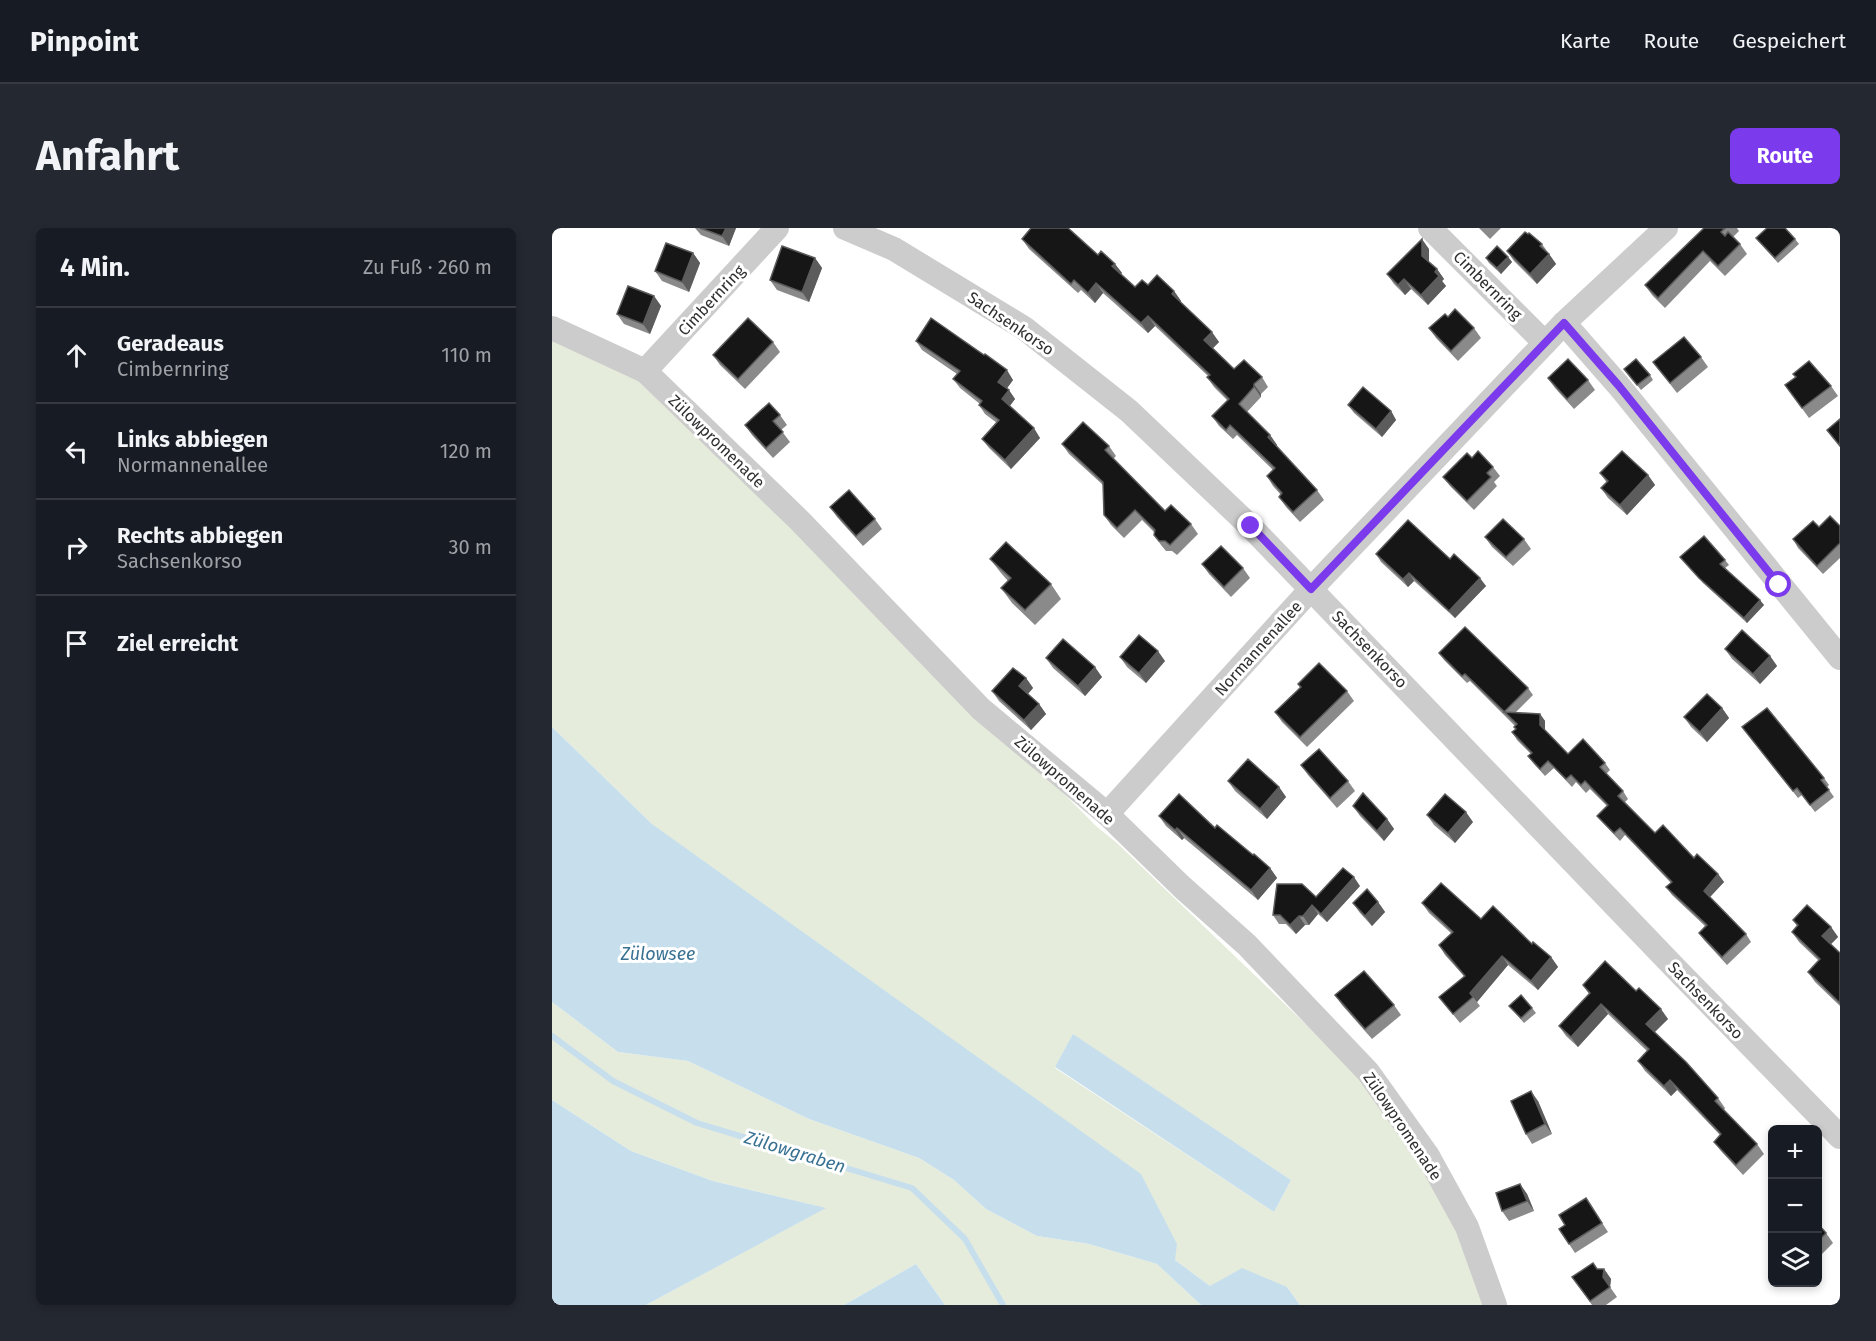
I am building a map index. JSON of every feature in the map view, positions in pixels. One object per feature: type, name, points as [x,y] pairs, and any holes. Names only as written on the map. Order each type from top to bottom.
[{"type":"street","name":"Cimbernring","points":[[645,371],[777,228]]},
{"type":"street","name":"Sachsenkorso","points":[[845,228],[894,249],[1024,328],[1129,411],[1251,526],[1840,1137]]},
{"type":"street","name":"Cimbernring","points":[[1430,228],[1545,343]]},
{"type":"street","name":"Normannenallee","points":[[1107,814],[1311,589],[1564,323],[1666,228]]},
{"type":"street","points":[[1564,323],[1619,386],[1840,658]]},
{"type":"street","name":"Zülowpromenade","points":[[552,328],[645,371],[800,521],[981,709],[1107,814],[1182,887],[1247,945],[1368,1072],[1428,1156],[1467,1227],[1495,1305]]},
{"type":"green space","points":[[552,328],[645,371],[1096,826],[1117,843],[1364,1080],[1420,1162],[1461,1230],[1485,1305],[1300,1305],[1287,1287],[1210,1286],[1175,1260],[652,824],[552,727]],"holes":[[[1073,1035],[1291,1180],[1274,1212],[1055,1068]]]},
{"type":"green space","points":[[552,1002],[618,1052],[688,1061],[809,1119],[919,1158],[954,1180],[986,1209],[1037,1236],[1089,1244],[1157,1264],[1201,1305],[945,1305],[916,1264],[844,1305],[646,1305],[825,1208],[713,1181],[631,1151],[552,1100]]},
{"type":"water","name":"Zülowsee","points":[[552,727],[652,824],[1141,1174],[1177,1244],[1175,1260],[1210,1286],[1242,1268],[1287,1287],[1300,1305],[1201,1305],[1157,1264],[1089,1244],[1037,1236],[986,1209],[954,1180],[919,1158],[809,1119],[688,1061],[618,1052],[552,1002]]},
{"type":"water","points":[[1073,1034],[1291,1180],[1274,1212],[1055,1067]]},
{"type":"water","points":[[552,1100],[631,1151],[713,1181],[826,1208],[646,1305],[552,1305]]},
{"type":"water","points":[[916,1264],[945,1305],[844,1305]]},
{"type":"building","points":[[700,228],[726,228],[722,236]]},
{"type":"building","points":[[1031,228],[1068,228],[1098,255],[1101,251],[1115,264],[1112,266],[1135,287],[1142,280],[1148,285],[1157,275],[1174,291],[1172,294],[1212,332],[1204,340],[1234,369],[1244,360],[1262,377],[1239,404],[1270,435],[1268,437],[1317,490],[1293,512],[1279,497],[1282,493],[1267,476],[1275,468],[1230,425],[1226,430],[1212,416],[1229,399],[1207,377],[1210,375],[1148,316],[1141,323],[1096,283],[1088,293],[1074,280],[1071,284],[1022,239]]},
{"type":"building","points":[[1704,228],[1725,228],[1721,232],[1725,236],[1728,232],[1740,244],[1718,266],[1703,251],[1658,298],[1645,285]]},
{"type":"building","points":[[1767,228],[1785,228],[1795,239],[1775,258],[1756,238]]},
{"type":"building","points":[[1525,232],[1542,244],[1540,246],[1549,254],[1530,274],[1507,251]]},
{"type":"building","points":[[1422,239],[1422,256],[1437,269],[1435,272],[1439,276],[1421,295],[1404,279],[1398,285],[1387,274]]},
{"type":"building","points":[[666,243],[693,253],[682,282],[655,271]]},
{"type":"building","points":[[782,246],[815,258],[802,292],[770,280]]},
{"type":"building","points":[[1497,246],[1508,257],[1497,268],[1486,258]]},
{"type":"building","points":[[628,286],[654,296],[643,324],[617,314]]},
{"type":"building","points":[[1455,309],[1474,328],[1451,351],[1429,328],[1445,314],[1448,317]]},
{"type":"building","points":[[748,318],[773,342],[738,379],[713,355]]},
{"type":"building","points":[[931,318],[1007,370],[998,382],[1009,390],[1002,399],[1034,428],[1005,460],[982,439],[999,420],[979,405],[982,401],[953,379],[960,371],[916,341]]},
{"type":"building","points":[[1684,337],[1701,357],[1670,383],[1653,362]]},
{"type":"building","points":[[1568,359],[1588,380],[1567,399],[1548,378]]},
{"type":"building","points":[[1636,359],[1650,375],[1637,385],[1624,369]]},
{"type":"building","points":[[1809,361],[1831,386],[1802,408],[1785,385],[1796,377],[1793,374]]},
{"type":"building","points":[[1363,387],[1391,411],[1376,429],[1348,405]]},
{"type":"building","points":[[769,403],[780,415],[773,421],[783,432],[766,448],[745,425]]},
{"type":"building","points":[[1840,419],[1840,446],[1827,430]]},
{"type":"building","points":[[1083,422],[1109,446],[1105,450],[1165,511],[1171,505],[1191,524],[1170,545],[1165,541],[1159,541],[1154,535],[1155,530],[1135,510],[1117,528],[1104,515],[1103,482],[1062,444]]},
{"type":"building","points":[[1478,451],[1493,467],[1487,473],[1491,477],[1467,501],[1443,477],[1467,453],[1472,458]]},
{"type":"building","points":[[1622,451],[1648,475],[1620,505],[1601,488],[1608,481],[1600,473]]},
{"type":"building","points":[[849,490],[875,519],[856,536],[830,507]]},
{"type":"building","points":[[1830,516],[1840,526],[1840,543],[1817,566],[1793,539],[1813,521],[1819,527]]},
{"type":"building","points":[[1503,519],[1524,539],[1506,557],[1485,537]]},
{"type":"building","points":[[1408,520],[1450,559],[1454,554],[1480,578],[1449,611],[1409,573],[1403,579],[1376,554]]},
{"type":"building","points":[[1704,536],[1725,560],[1720,564],[1760,600],[1744,618],[1699,578],[1680,557]]},
{"type":"building","points":[[1006,542],[1051,584],[1025,610],[1001,588],[1011,578],[990,559]]},
{"type":"building","points":[[1221,546],[1243,568],[1224,587],[1202,564]]},
{"type":"building","points":[[1465,627],[1528,688],[1504,712],[1465,674],[1462,676],[1439,653]]},
{"type":"building","points":[[1742,630],[1770,656],[1753,674],[1725,649]]},
{"type":"building","points":[[1139,635],[1158,651],[1139,673],[1120,657]]},
{"type":"building","points":[[1063,639],[1095,667],[1078,686],[1046,658]]},
{"type":"building","points":[[1319,663],[1347,691],[1300,737],[1275,712],[1301,687],[1298,684]]},
{"type":"building","points":[[1013,668],[1026,678],[1019,686],[1039,704],[1024,720],[992,691]]},
{"type":"building","points":[[1707,694],[1722,708],[1700,732],[1684,717]]},
{"type":"building","points":[[1767,708],[1824,778],[1821,780],[1829,790],[1810,805],[1797,788],[1793,791],[1742,727]]},
{"type":"building","points":[[1505,712],[1540,714],[1540,725],[1568,754],[1583,739],[1605,763],[1600,767],[1623,791],[1618,796],[1655,833],[1663,825],[1694,858],[1697,854],[1718,874],[1704,891],[1746,934],[1722,957],[1699,933],[1707,925],[1666,887],[1672,882],[1620,828],[1614,833],[1597,816],[1608,805],[1585,781],[1581,785],[1571,775],[1566,779],[1548,761],[1540,769],[1528,756],[1532,753],[1512,732],[1516,729],[1514,727],[1517,724]]},
{"type":"building","points":[[1319,749],[1348,781],[1330,798],[1301,765]]},
{"type":"building","points":[[1248,759],[1279,787],[1260,809],[1228,781]]},
{"type":"building","points":[[1363,793],[1387,819],[1377,831],[1353,806]]},
{"type":"building","points":[[1179,794],[1215,828],[1217,825],[1270,868],[1251,890],[1177,828],[1175,830],[1159,816]]},
{"type":"building","points":[[1445,794],[1466,812],[1448,833],[1427,815]]},
{"type":"building","points":[[1343,868],[1354,877],[1321,914],[1312,905],[1303,916],[1299,916],[1290,925],[1280,915],[1273,915],[1277,884],[1302,884],[1316,897]]},
{"type":"building","points":[[1441,883],[1481,919],[1493,906],[1532,944],[1533,942],[1551,957],[1531,981],[1502,956],[1470,993],[1473,997],[1453,1014],[1439,997],[1465,976],[1439,945],[1453,932],[1422,903]]},
{"type":"building","points":[[1367,889],[1378,902],[1365,916],[1353,903]]},
{"type":"building","points":[[1807,905],[1831,927],[1822,936],[1840,953],[1840,1003],[1808,972],[1820,959],[1792,932],[1798,925],[1793,920]]},
{"type":"building","points":[[1605,961],[1636,991],[1639,988],[1661,1009],[1646,1024],[1686,1062],[1718,1098],[1715,1101],[1757,1144],[1736,1165],[1714,1142],[1721,1134],[1670,1080],[1664,1086],[1638,1061],[1649,1049],[1601,1004],[1571,1037],[1559,1026],[1590,993],[1583,985]]},
{"type":"building","points":[[1364,971],[1394,1005],[1365,1029],[1335,995]]},
{"type":"building","points":[[1521,995],[1532,1008],[1521,1018],[1509,1006]]},
{"type":"building","points":[[1531,1091],[1545,1124],[1526,1134],[1511,1101]]},
{"type":"building","points":[[1520,1184],[1527,1201],[1502,1211],[1496,1193]]},
{"type":"building","points":[[1586,1198],[1602,1223],[1569,1244],[1559,1229],[1565,1225],[1559,1215]]},
{"type":"building","points":[[1593,1263],[1597,1269],[1604,1269],[1603,1277],[1610,1287],[1590,1301],[1572,1277]]},
{"type":"waterway","name":"Zülowgraben","points":[[552,1036],[613,1081],[697,1123],[912,1188],[965,1239],[1003,1305]]},
{"type":"route","points":[[1251,526],[1311,589],[1564,323],[1619,386],[1779,585]]}]
